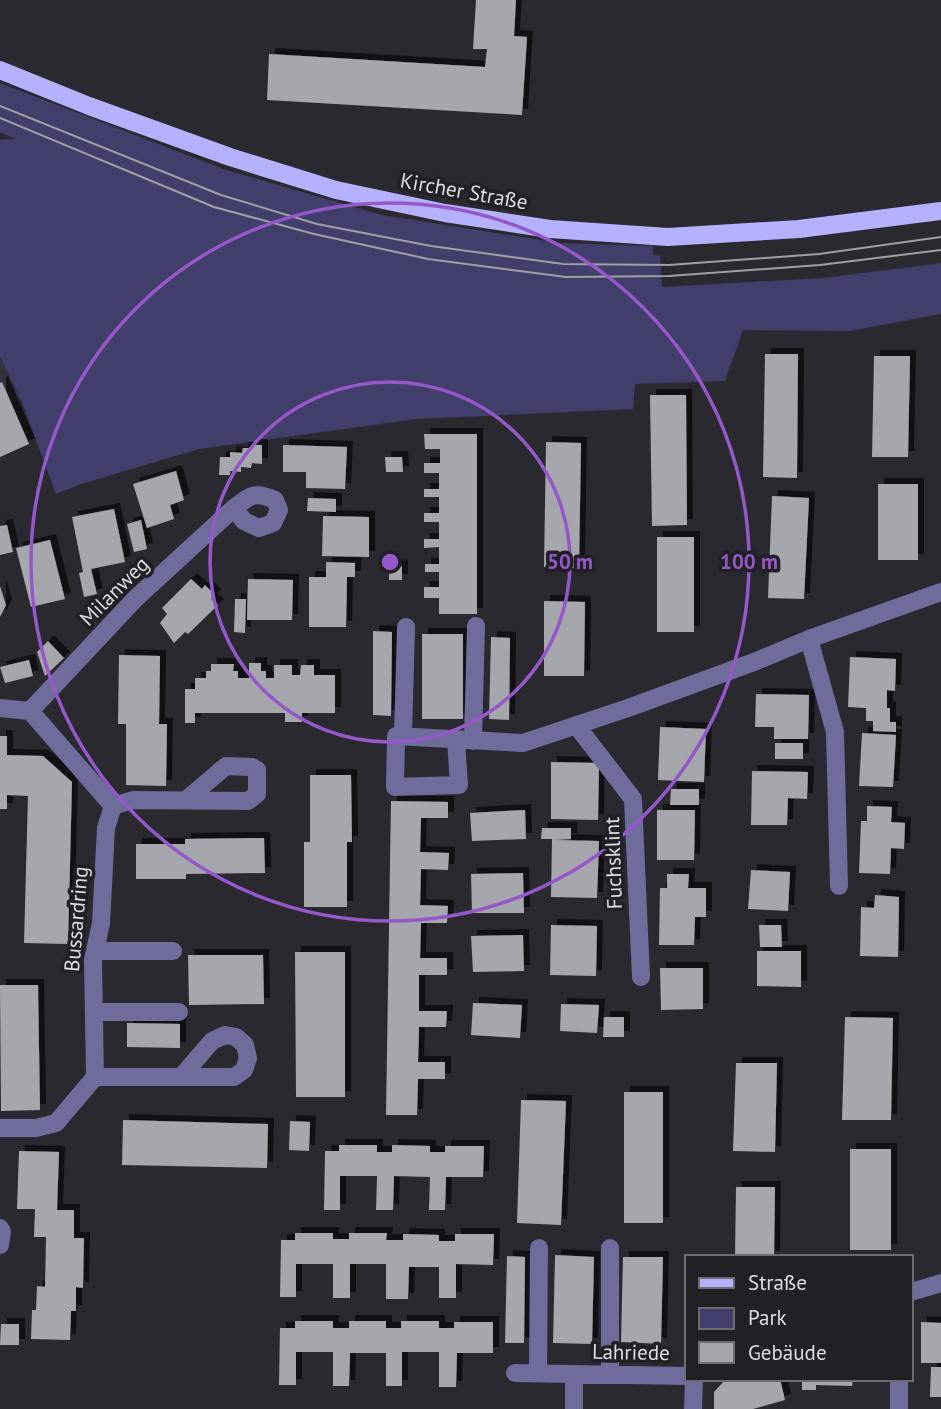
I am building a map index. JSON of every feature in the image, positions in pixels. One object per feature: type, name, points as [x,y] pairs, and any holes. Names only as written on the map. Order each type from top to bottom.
[{"type":"main road","name":"Kircher Straße","points":[[0,70],[230,158],[336,190],[445,213],[537,227],[668,237],[799,229],[941,211]]},
{"type":"street","name":"Milanweg","points":[[30,711],[135,599],[234,508]]},
{"type":"street","points":[[475,626],[465,740],[459,785],[395,787],[397,736],[403,736],[465,740],[523,743],[754,663],[809,639],[941,592]]},
{"type":"street","points":[[403,736],[406,627]]},
{"type":"street","points":[[809,639],[835,732],[839,886]]},
{"type":"street","points":[[0,708],[30,711],[113,806],[134,800],[186,800]]},
{"type":"street","name":"Fuchsklint","points":[[576,725],[633,799],[640,976]]},
{"type":"street","name":"Bussardring","points":[[95,1077],[93,960],[101,923],[106,828],[113,806]]},
{"type":"street","points":[[95,951],[173,951]]},
{"type":"street","points":[[94,1012],[179,1012]]},
{"type":"street","points":[[0,1128],[36,1128],[55,1123],[95,1077],[181,1077]]},
{"type":"street","points":[[0,1228],[0,1245]]},
{"type":"street","points":[[538,1373],[539,1248]]},
{"type":"street","points":[[610,1248],[610,1374]]},
{"type":"street","points":[[913,1291],[941,1283]]},
{"type":"street","name":"Lahriede","points":[[515,1373],[685,1376]]},
{"type":"street","name":"Lahriede","points":[[574,1374],[574,1409]]},
{"type":"street","name":"Lahriede","points":[[693,1409],[694,1381]]},
{"type":"street","points":[[899,1381],[899,1409]]},
{"type":"shaded area","points":[[0,357],[21,400],[12,404],[29,444],[0,457]]},
{"type":"green space","points":[[0,83],[226,170],[382,215],[560,243],[653,246],[653,255],[660,256],[662,287],[823,278],[941,263],[941,314],[850,331],[743,330],[725,381],[635,384],[633,409],[417,419],[199,449],[56,494],[21,400],[0,357],[0,140],[16,139],[0,132]]},
{"type":"building","points":[[476,0],[516,0],[514,36],[527,37],[522,115],[267,100],[269,54],[485,67],[487,49],[473,49]]},
{"type":"building","points":[[765,354],[798,354],[797,478],[763,477]]},
{"type":"building","points":[[874,356],[910,356],[908,457],[872,457]]},
{"type":"building","points":[[2,382],[29,444],[0,457],[0,383]]},
{"type":"building","points":[[650,395],[686,395],[687,525],[652,526]]},
{"type":"building","points":[[424,434],[477,434],[477,614],[439,614],[439,598],[424,598],[424,587],[439,587],[439,572],[425,572],[425,564],[439,564],[439,547],[424,548],[424,539],[439,539],[439,522],[424,522],[424,513],[439,513],[439,497],[424,497],[424,489],[439,489],[439,473],[424,473],[424,463],[440,463],[440,449],[425,449]]},
{"type":"building","points":[[546,442],[581,443],[579,568],[544,567]]},
{"type":"building","points":[[252,445],[262,445],[262,464],[252,463],[251,468],[241,467],[241,472],[230,471],[230,475],[219,475],[220,457],[230,457],[230,452],[242,453],[243,448],[252,448]]},
{"type":"building","points":[[283,445],[347,447],[345,489],[306,488],[306,472],[283,472]]},
{"type":"building","points":[[385,457],[402,457],[403,472],[386,472]]},
{"type":"building","points":[[176,471],[184,500],[170,505],[174,519],[147,528],[133,484]]},
{"type":"building","points":[[878,484],[918,484],[918,560],[878,560]]},
{"type":"building","points":[[772,496],[809,498],[804,599],[768,598]]},
{"type":"building","points":[[308,498],[336,499],[336,512],[307,511]]},
{"type":"building","points":[[114,509],[125,562],[91,569],[97,594],[84,597],[79,573],[83,572],[72,517]]},
{"type":"building","points":[[323,516],[369,517],[369,557],[322,556]]},
{"type":"building","points":[[141,520],[147,549],[134,552],[127,524]]},
{"type":"building","points":[[7,525],[13,552],[0,555],[0,526]]},
{"type":"building","points":[[657,537],[694,537],[694,632],[657,632]]},
{"type":"building","points":[[50,540],[65,599],[31,607],[16,548]]},
{"type":"building","points":[[326,562],[355,563],[355,577],[347,577],[346,627],[309,627],[309,577],[326,577]]},
{"type":"building","points":[[389,565],[402,566],[402,580],[389,580]]},
{"type":"building","points":[[191,579],[202,589],[205,585],[215,595],[211,599],[218,605],[188,634],[185,632],[174,643],[160,623],[167,614],[162,608]]},
{"type":"building","points":[[248,579],[293,580],[292,620],[247,620]]},
{"type":"building","points":[[0,586],[6,605],[0,617]]},
{"type":"building","points":[[235,599],[246,599],[245,633],[234,632]]},
{"type":"building","points":[[544,601],[585,602],[584,676],[544,676]]},
{"type":"building","points":[[373,631],[392,632],[391,716],[373,715]]},
{"type":"building","points":[[422,634],[463,634],[463,719],[422,719]]},
{"type":"building","points":[[491,637],[510,638],[509,720],[489,719]]},
{"type":"building","points":[[48,641],[64,658],[45,676],[37,652]]},
{"type":"building","points":[[119,655],[160,656],[159,724],[167,724],[166,786],[126,785],[126,724],[118,724]]},
{"type":"building","points":[[850,657],[896,659],[895,691],[887,690],[887,708],[890,708],[890,722],[896,722],[896,732],[873,731],[873,721],[866,721],[866,708],[848,707]]},
{"type":"building","points":[[29,660],[33,676],[5,683],[0,667]]},
{"type":"building","points":[[249,663],[261,663],[261,671],[266,671],[266,678],[274,678],[274,665],[292,665],[292,675],[300,675],[301,665],[314,665],[314,675],[335,675],[335,713],[302,713],[302,722],[285,722],[285,713],[195,713],[195,723],[185,723],[185,689],[195,689],[195,678],[206,678],[206,671],[211,671],[211,664],[234,664],[233,671],[238,671],[238,678],[249,678]]},
{"type":"building","points":[[756,694],[809,695],[808,739],[774,739],[774,727],[755,727]]},
{"type":"building","points":[[660,727],[706,729],[704,782],[658,780]]},
{"type":"building","points":[[862,733],[896,735],[893,787],[859,786]]},
{"type":"building","points":[[0,736],[7,736],[7,755],[43,756],[72,782],[68,944],[24,943],[28,796],[7,795],[7,809],[0,809]]},
{"type":"building","points":[[775,743],[803,743],[803,759],[775,759]]},
{"type":"building","points":[[551,762],[599,763],[598,820],[551,819]]},
{"type":"building","points":[[752,771],[808,772],[807,799],[788,798],[787,825],[751,825]]},
{"type":"building","points":[[310,775],[351,775],[352,842],[347,842],[347,907],[304,907],[304,842],[310,842]]},
{"type":"building","points":[[671,789],[699,789],[699,805],[670,805]]},
{"type":"building","points":[[391,801],[448,802],[448,818],[421,818],[420,852],[449,853],[448,870],[421,869],[420,905],[448,906],[447,923],[421,923],[420,958],[447,958],[447,975],[419,975],[419,1011],[447,1011],[446,1027],[419,1027],[418,1062],[445,1062],[445,1079],[418,1079],[417,1115],[386,1115]]},
{"type":"building","points":[[867,806],[892,807],[891,822],[905,823],[904,849],[891,848],[890,874],[859,873],[861,821],[867,821]]},
{"type":"building","points":[[525,810],[526,839],[472,841],[470,813]]},
{"type":"building","points":[[657,810],[695,810],[694,860],[657,860]]},
{"type":"building","points":[[542,828],[571,828],[571,839],[555,840],[599,841],[597,898],[551,897],[552,839],[541,839]]},
{"type":"building","points":[[264,838],[265,873],[186,874],[186,879],[136,879],[136,844],[185,844],[185,839]]},
{"type":"building","points":[[751,870],[790,872],[788,911],[748,909]]},
{"type":"building","points":[[523,873],[524,913],[472,913],[471,874]]},
{"type":"building","points":[[667,874],[689,874],[688,888],[706,888],[706,917],[695,917],[694,945],[659,945],[660,888],[667,888]]},
{"type":"building","points":[[875,895],[899,897],[898,957],[860,956],[861,907],[874,908]]},
{"type":"building","points":[[551,925],[597,926],[596,976],[550,975]]},
{"type":"building","points":[[759,925],[781,925],[782,947],[760,947]]},
{"type":"building","points":[[523,935],[524,971],[473,972],[471,936]]},
{"type":"building","points":[[757,951],[801,951],[801,987],[757,986]]},
{"type":"building","points":[[295,952],[345,952],[345,1097],[296,1097]]},
{"type":"building","points":[[188,955],[263,955],[264,1004],[189,1005]]},
{"type":"building","points":[[660,968],[703,968],[703,1009],[661,1010]]},
{"type":"building","points":[[0,985],[38,985],[40,1110],[1,1111]]},
{"type":"building","points":[[473,1003],[522,1005],[520,1038],[471,1035]]},
{"type":"building","points":[[561,1004],[599,1005],[597,1033],[560,1031]]},
{"type":"building","points":[[604,1017],[624,1017],[624,1037],[603,1037]]},
{"type":"building","points":[[845,1017],[893,1018],[891,1120],[842,1120]]},
{"type":"building","points":[[127,1023],[180,1024],[180,1048],[127,1047]]},
{"type":"building","points":[[736,1063],[777,1063],[775,1152],[733,1151]]},
{"type":"building","points":[[624,1092],[663,1092],[663,1223],[624,1223]]},
{"type":"building","points":[[521,1100],[566,1101],[561,1225],[517,1223]]},
{"type":"building","points":[[123,1120],[268,1124],[267,1168],[122,1165]]},
{"type":"building","points":[[290,1121],[310,1122],[309,1151],[289,1150]]},
{"type":"building","points":[[339,1145],[377,1145],[377,1152],[392,1152],[392,1145],[430,1146],[430,1152],[445,1152],[445,1146],[484,1146],[483,1177],[446,1177],[445,1210],[429,1210],[430,1177],[394,1176],[393,1210],[376,1210],[377,1176],[340,1176],[340,1210],[324,1210],[325,1151],[339,1151]]},
{"type":"building","points":[[850,1149],[891,1149],[891,1250],[850,1250]]},
{"type":"building","points":[[19,1151],[59,1152],[57,1210],[74,1210],[74,1238],[84,1238],[83,1288],[76,1287],[76,1311],[71,1311],[70,1340],[31,1339],[32,1310],[36,1310],[37,1286],[45,1287],[46,1237],[34,1237],[35,1209],[17,1209]]},
{"type":"building","points":[[736,1187],[775,1187],[774,1255],[735,1255]]},
{"type":"building","points":[[295,1233],[333,1233],[333,1239],[349,1239],[349,1233],[387,1233],[386,1240],[403,1240],[403,1234],[439,1235],[439,1241],[455,1241],[455,1234],[494,1234],[493,1265],[456,1264],[456,1298],[439,1298],[439,1267],[409,1267],[408,1299],[386,1299],[386,1264],[350,1264],[350,1298],[333,1298],[333,1264],[296,1264],[296,1297],[280,1297],[281,1240],[295,1240]]},
{"type":"building","points":[[555,1255],[594,1257],[592,1344],[553,1343]]},
{"type":"building","points":[[507,1256],[525,1257],[524,1343],[505,1343]]},
{"type":"building","points":[[623,1257],[663,1257],[661,1344],[621,1342]]},
{"type":"building","points":[[295,1321],[333,1321],[333,1328],[349,1328],[349,1321],[386,1321],[386,1328],[401,1328],[401,1321],[439,1321],[439,1328],[454,1328],[454,1322],[493,1322],[493,1353],[457,1353],[456,1387],[439,1387],[439,1352],[402,1352],[402,1386],[386,1386],[386,1353],[350,1353],[349,1386],[333,1386],[333,1352],[296,1352],[296,1385],[279,1385],[280,1328],[295,1328]]},
{"type":"building","points":[[921,1322],[941,1323],[941,1363],[921,1363]]},
{"type":"building","points":[[1,1324],[19,1324],[19,1345],[0,1345]]},
{"type":"building","points":[[931,1367],[941,1367],[941,1397],[930,1397]]},
{"type":"building","points":[[724,1381],[780,1381],[785,1400],[753,1409],[714,1409],[714,1392]]},
{"type":"building","points":[[802,1381],[853,1381],[852,1386],[816,1385],[816,1390],[802,1390]]},
{"type":"tram line","points":[[0,106],[221,195],[317,224],[431,246],[563,264],[669,265],[819,254],[941,237]]},
{"type":"tram line","points":[[0,118],[214,207],[314,234],[428,259],[566,277],[669,276],[820,265],[941,250]]}]
